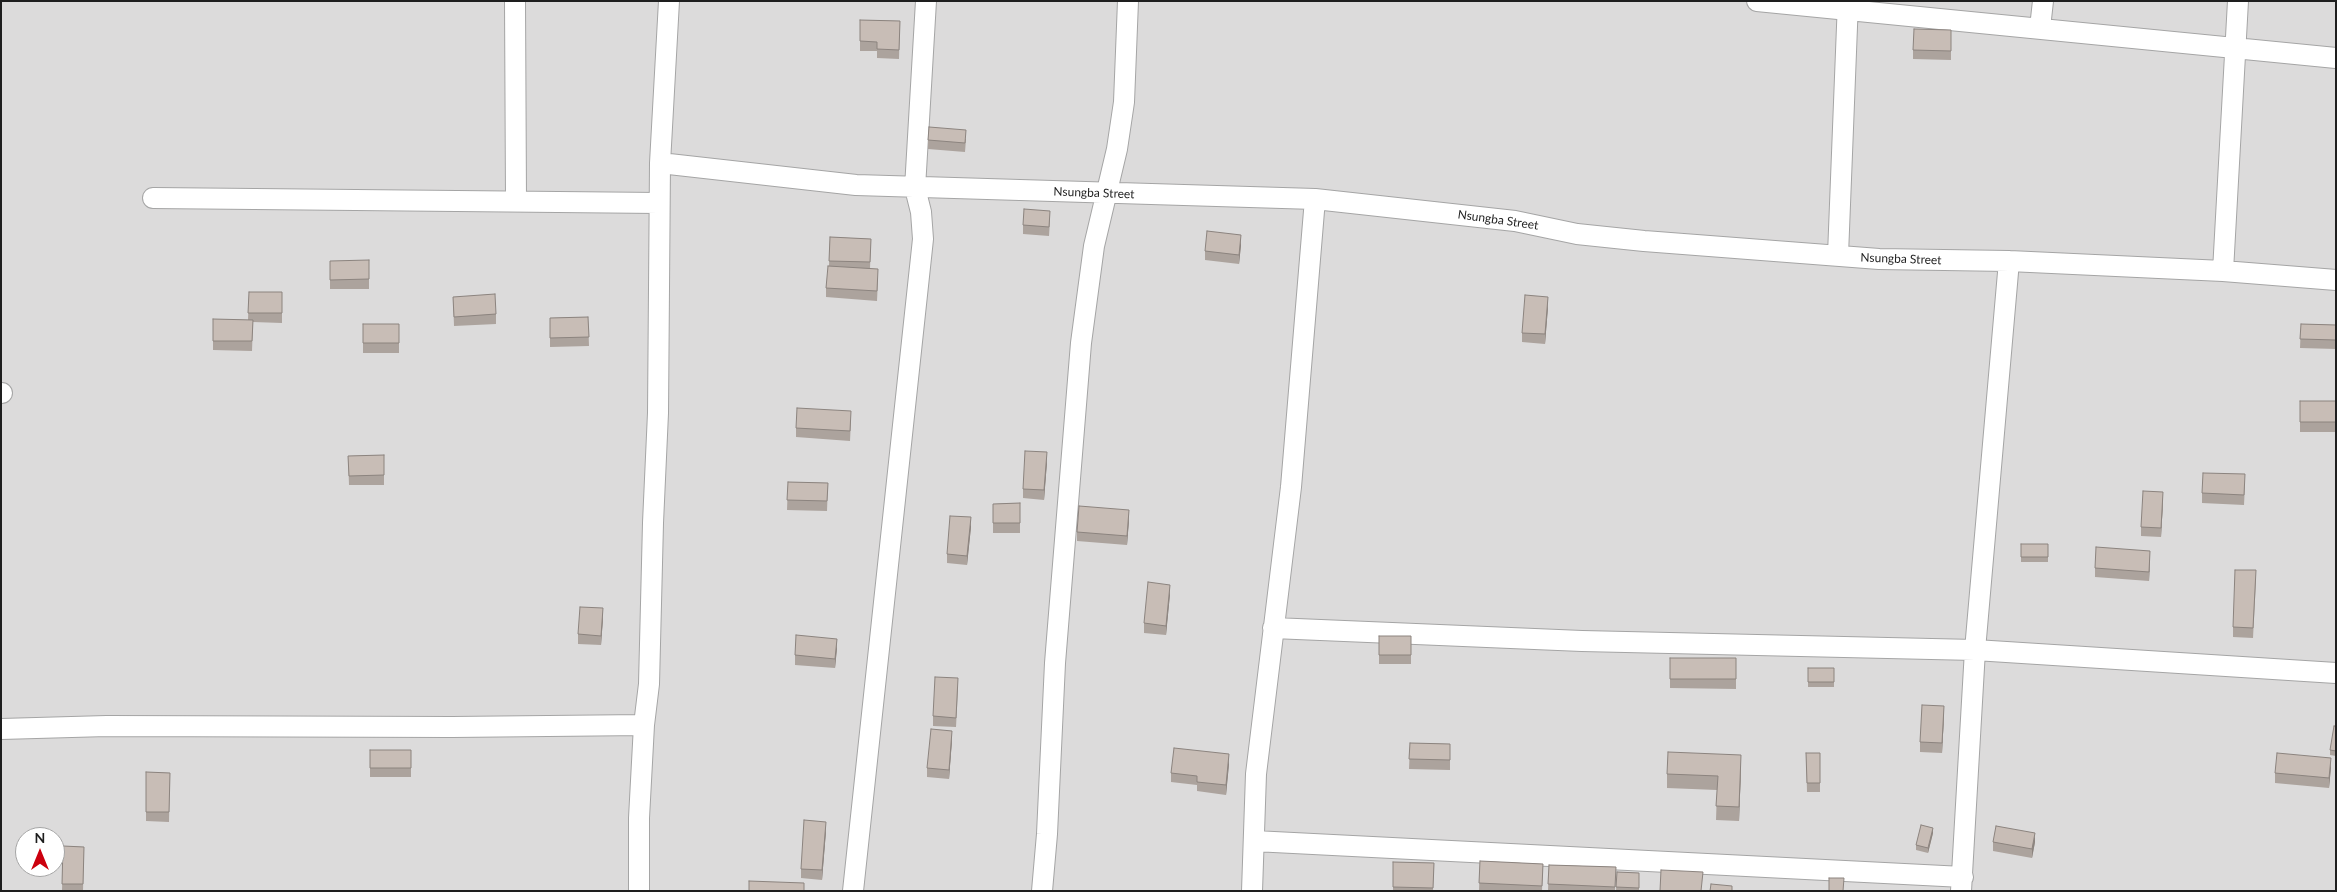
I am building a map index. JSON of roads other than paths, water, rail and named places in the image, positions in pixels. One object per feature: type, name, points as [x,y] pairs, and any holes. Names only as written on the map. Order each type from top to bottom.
[{"type":"street","points":[[515,1],[516,200]]},
{"type":"street","points":[[639,891],[639,818],[644,725],[649,684],[658,413],[660,163],[669,1]]},
{"type":"street","points":[[853,891],[924,239],[915,188],[926,1]]},
{"type":"street","points":[[1042,891],[1048,834],[1055,664],[1081,343],[1094,246],[1117,149],[1124,102],[1128,1]]},
{"type":"street","points":[[1757,1],[1848,6],[2040,28],[2336,58]]},
{"type":"street","points":[[2040,28],[2043,1]]},
{"type":"street","points":[[2223,271],[2238,1]]},
{"type":"street","points":[[1838,255],[1848,6]]},
{"type":"street","name":"Nsungba Street","points":[[660,163],[856,184],[915,188],[1315,199],[1515,221],[1577,234],[1879,259],[2009,261],[2223,271],[2336,280]]},
{"type":"street","points":[[153,198],[659,202]]},
{"type":"street","points":[[1252,891],[1256,774],[1291,487],[1315,199]]},
{"type":"street","points":[[1254,841],[1962,884],[1974,650],[2009,261]]},
{"type":"street","points":[[1273,628],[1582,641],[1974,650],[2336,673]]},
{"type":"street","points":[[1,729],[107,726],[462,727],[644,725]]}]
